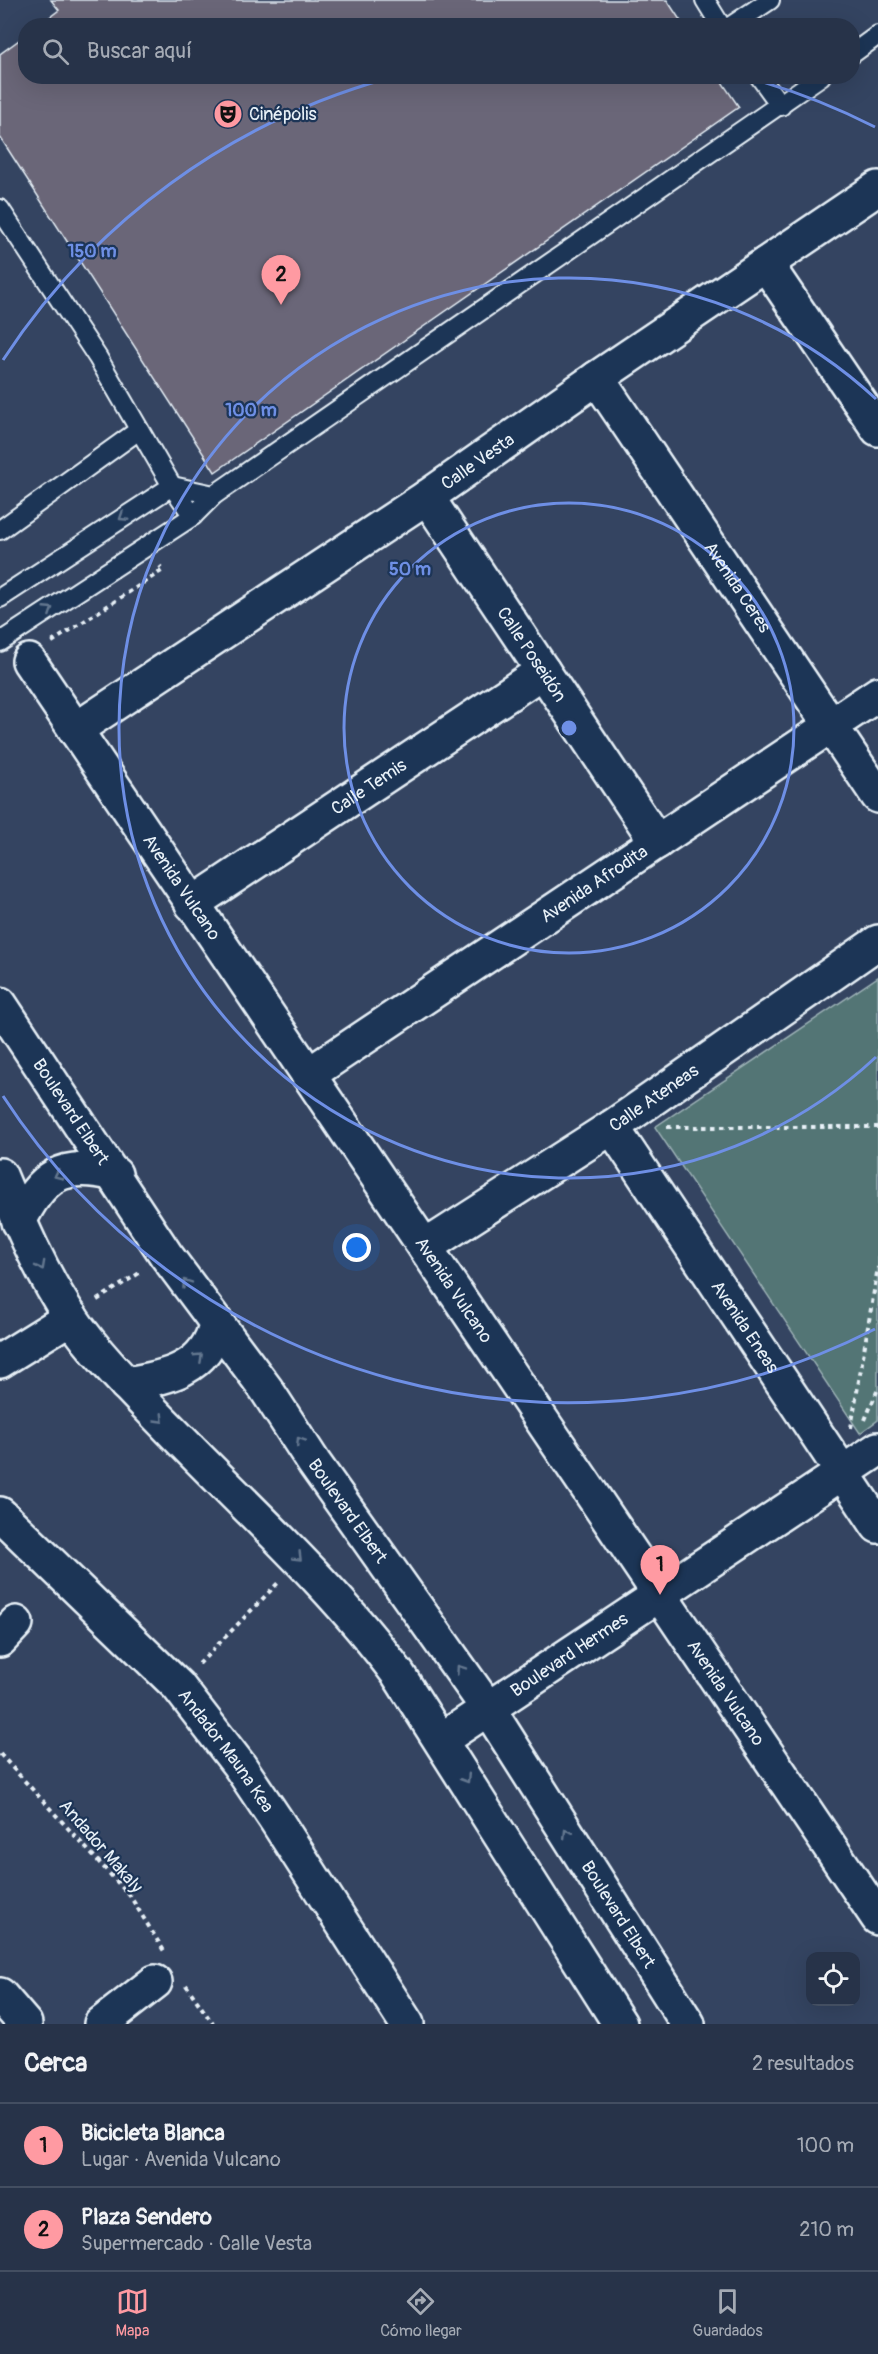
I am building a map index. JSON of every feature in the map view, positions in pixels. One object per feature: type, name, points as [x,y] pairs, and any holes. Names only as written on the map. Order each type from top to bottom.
[{"type":"street","name":"Calle Vesta","points":[[75,730],[427,497],[597,378],[878,188]]},
{"type":"street","points":[[766,264],[878,429]]},
{"type":"street","name":"Avenida Ceres","points":[[597,378],[878,796]]},
{"type":"street","name":"Calle Poseidón","points":[[427,497],[657,842]]},
{"type":"street","name":"Avenida Vulcano","points":[[29,661],[878,1918]]},
{"type":"street","name":"Calle Temis","points":[[192,904],[543,671]]},
{"type":"street","name":"Avenida Afrodita","points":[[308,1075],[878,694]]},
{"type":"street","name":"Calle Ateneas","points":[[425,1247],[612,1127],[878,942]]},
{"type":"street","name":"Boulevard Elbert","points":[[0,1004],[166,1255],[266,1389],[314,1463],[489,1710],[688,2024]]},
{"type":"street","name":"Avenida Eneas","points":[[612,1127],[878,1526]]},
{"type":"street","points":[[19,1222],[34,1195],[51,1176],[65,1170],[81,1168],[114,1174]]},
{"type":"street","points":[[0,1174],[19,1222],[71,1317],[126,1384],[301,1560],[368,1633],[441,1740],[620,2024]]},
{"type":"street","points":[[0,1361],[71,1317]]},
{"type":"street","points":[[126,1384],[148,1381],[186,1368],[209,1346],[216,1324]]},
{"type":"street","name":"Boulevard Hermes","points":[[441,1740],[878,1449]]},
{"type":"street","name":"Andador Mauna Kea","points":[[0,1514],[178,1686],[239,1765],[407,2024]]},
{"type":"street","points":[[100,2024],[169,1973]]},
{"type":"street","points":[[0,1995],[25,2024]]},
{"type":"lane","points":[[705,0],[716,18]]},
{"type":"lane","points":[[742,18],[770,0]]},
{"type":"lane","points":[[860,48],[878,35]]},
{"type":"lane","points":[[765,84],[781,106]]},
{"type":"lane","points":[[0,642],[193,516],[214,495],[811,84]]},
{"type":"lane","points":[[0,208],[92,349],[172,486],[193,516]]},
{"type":"lane","points":[[0,530],[139,430]]},
{"type":"lane","points":[[0,598],[172,486],[214,495]]},
{"type":"path","points":[[29,661],[27,659],[163,570],[160,566]]},
{"type":"path","points":[[612,1127],[878,1127]]},
{"type":"path","points":[[71,1317],[166,1255]]},
{"type":"path","points":[[843,1473],[878,1267]]},
{"type":"path","points":[[178,1686],[301,1560]]},
{"type":"path","name":"Andador Makaly","points":[[0,1754],[130,1896],[169,1973],[213,2024]]},
{"type":"green space","points":[[878,977],[878,1420],[860,1433],[655,1127]]},
{"type":"building","points":[[51,0],[667,0],[679,18],[48,18],[59,10]]},
{"type":"building","points":[[18,41],[18,84],[723,84],[739,107],[215,472],[0,137],[0,54]]},
{"type":"place","name":"Cinépolis","points":[[228,114]]},
{"type":"place","name":"Plaza Sendero","points":[[281,305]]},
{"type":"place","name":"Bicicleta Blanca","points":[[660,1595]]}]
